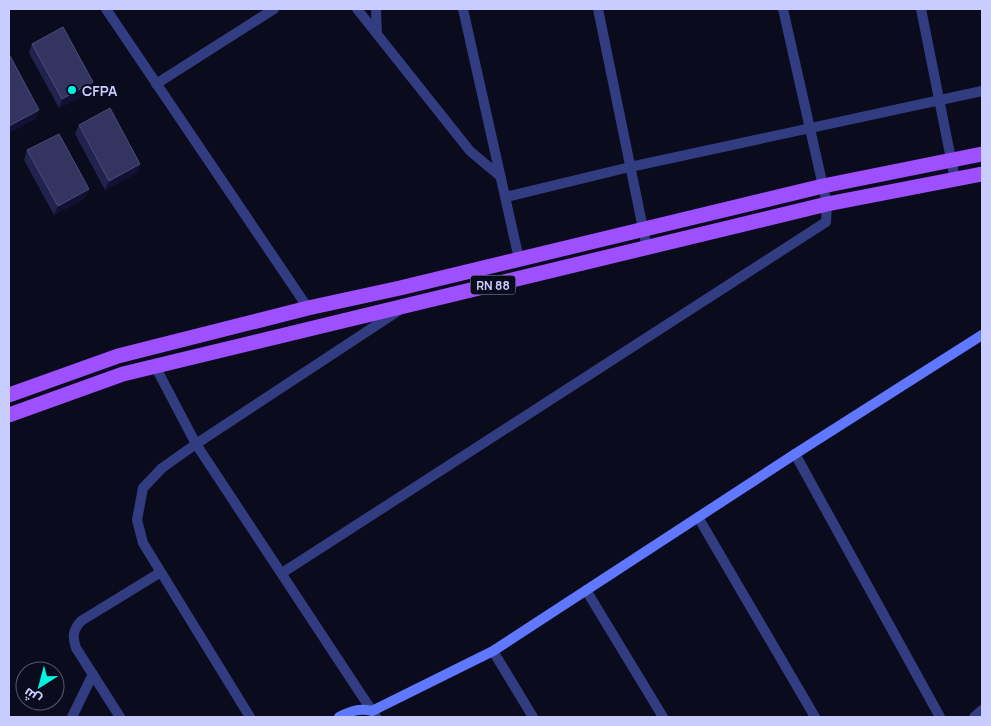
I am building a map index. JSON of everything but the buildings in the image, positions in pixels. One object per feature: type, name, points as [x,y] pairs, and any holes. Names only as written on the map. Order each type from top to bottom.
[{"type":"main road","name":"RN 88","points":[[9,395],[118,356],[308,308],[823,186],[982,154]]},
{"type":"main road","name":"RN 88","points":[[9,415],[124,374],[155,366],[827,204],[982,174]]},
{"type":"street","points":[[106,9],[308,308]]},
{"type":"street","points":[[156,84],[274,9]]},
{"type":"street","points":[[357,9],[470,151],[502,177]]},
{"type":"street","points":[[376,9],[378,34]]},
{"type":"street","points":[[464,9],[519,259]]},
{"type":"street","points":[[598,9],[647,248]]},
{"type":"street","points":[[282,574],[826,222],[827,204],[783,9]]},
{"type":"street","points":[[921,9],[955,179]]},
{"type":"street","points":[[506,197],[630,167],[982,91]]},
{"type":"street","points":[[250,717],[143,543],[137,520],[143,488],[162,468],[196,444],[405,306]]},
{"type":"street","points":[[373,715],[493,651],[795,454],[982,335]]},
{"type":"street","points":[[155,366],[196,444],[373,715]]},
{"type":"street","points":[[795,454],[940,717]]},
{"type":"street","points":[[698,517],[815,717]]},
{"type":"street","points":[[120,717],[76,648],[73,639],[74,630],[81,621],[161,572]]},
{"type":"street","points":[[586,590],[663,717]]},
{"type":"street","points":[[493,651],[533,717]]},
{"type":"street","points":[[72,717],[93,674]]},
{"type":"street","points":[[339,717],[352,710],[363,709],[373,715]]},
{"type":"street","points":[[974,717],[982,710]]},
{"type":"place","name":"CFPA","points":[[72,90]]}]
